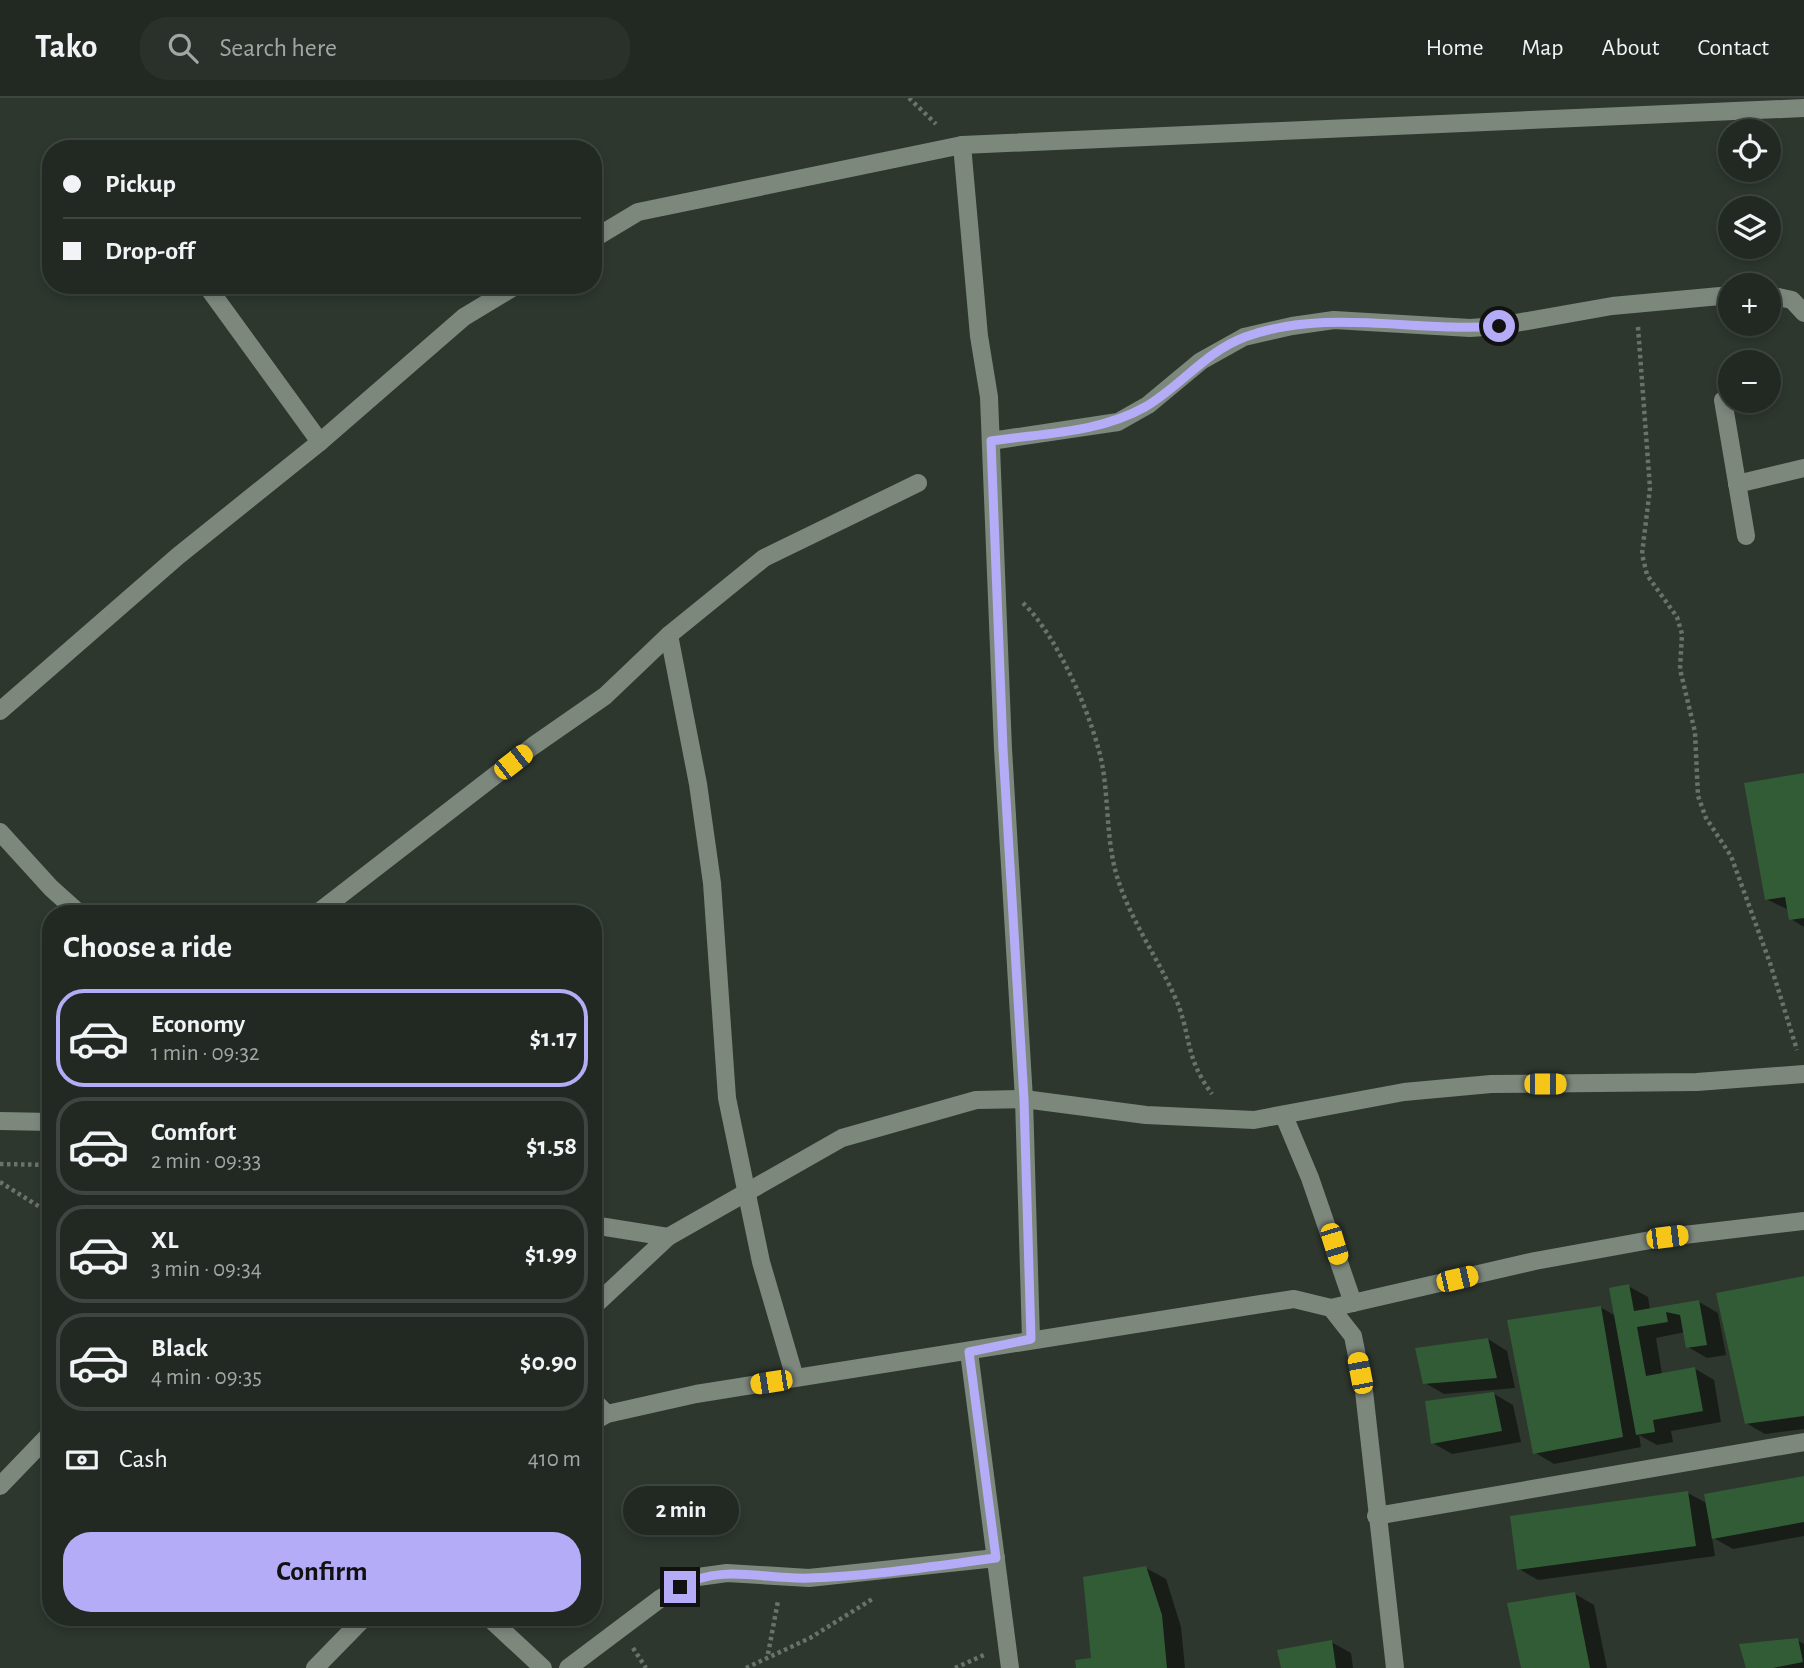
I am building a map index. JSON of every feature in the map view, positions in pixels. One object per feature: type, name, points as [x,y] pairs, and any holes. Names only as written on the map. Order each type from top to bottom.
[{"type":"street","points":[[602,234],[638,212],[962,145],[1804,108]]},
{"type":"street","points":[[962,145],[991,441],[996,586],[1024,1099],[1031,1339]]},
{"type":"street","points":[[213,294],[320,442]]},
{"type":"street","points":[[0,712],[178,556],[320,442],[464,317],[502,294]]},
{"type":"street","points":[[991,441],[1118,422],[1148,405],[1201,361],[1244,337],[1292,326],[1334,320],[1489,327],[1637,303],[1718,297]]},
{"type":"street","points":[[1781,298],[1792,300],[1804,313]]},
{"type":"street","points":[[1725,413],[1746,536]]},
{"type":"street","points":[[1737,484],[1804,468]]},
{"type":"street","points":[[328,905],[533,747],[604,696],[670,635],[764,558],[918,483]]},
{"type":"street","points":[[670,635],[698,784],[712,883],[727,1098],[744,1192],[776,1318],[795,1378]]},
{"type":"street","points":[[0,832],[70,905]]},
{"type":"street","points":[[602,1299],[668,1237],[842,1138],[976,1100],[1024,1099],[1146,1115],[1254,1120],[1404,1092],[1491,1084],[1697,1083],[1804,1074]]},
{"type":"street","points":[[1284,1116],[1314,1189],[1353,1303]]},
{"type":"street","points":[[0,1121],[42,1122]]},
{"type":"street","points":[[602,1418],[696,1394],[1294,1299],[1331,1308],[1535,1261],[1667,1237],[1804,1221]]},
{"type":"street","points":[[602,1226],[668,1237]]},
{"type":"street","points":[[1331,1308],[1353,1336],[1364,1391],[1395,1668]]},
{"type":"street","points":[[969,1352],[1010,1668]]},
{"type":"street","points":[[0,1486],[42,1442]]},
{"type":"street","points":[[1376,1516],[1804,1442]]},
{"type":"street","points":[[568,1668],[662,1598],[698,1577],[727,1573],[781,1578],[902,1570],[996,1558]]},
{"type":"street","points":[[315,1668],[356,1626]]},
{"type":"street","points":[[498,1626],[543,1668]]},
{"type":"path","points":[[1637,303],[1650,488],[1649,514],[1642,554],[1647,575],[1677,617],[1682,634],[1680,669],[1695,732],[1698,796],[1706,818],[1731,856],[1750,904],[1804,1074]]},
{"type":"path","points":[[996,586],[1024,604],[1042,623],[1086,713],[1103,768],[1114,865],[1121,887],[1175,997],[1192,1063],[1212,1094],[1254,1120]]},
{"type":"path","points":[[0,1164],[42,1165]]},
{"type":"path","points":[[0,1182],[42,1208]]},
{"type":"path","points":[[746,1668],[843,1620],[877,1596],[902,1570]]},
{"type":"path","points":[[768,1655],[781,1578]]},
{"type":"building","points":[[1804,773],[1804,918],[1789,920],[1785,897],[1765,900],[1744,783]]},
{"type":"building","points":[[1804,1276],[1804,1416],[1745,1424],[1716,1293]]},
{"type":"building","points":[[1629,1284],[1634,1311],[1699,1300],[1707,1345],[1686,1348],[1680,1315],[1666,1312],[1668,1322],[1637,1327],[1646,1376],[1695,1367],[1703,1411],[1653,1420],[1655,1432],[1636,1435],[1609,1288]]},
{"type":"building","points":[[1601,1306],[1623,1437],[1533,1454],[1507,1320]]},
{"type":"building","points":[[1488,1338],[1497,1378],[1423,1384],[1415,1348]]},
{"type":"building","points":[[1494,1392],[1502,1431],[1431,1444],[1425,1401]]},
{"type":"building","points":[[1804,1476],[1804,1522],[1712,1539],[1704,1494]]},
{"type":"building","points":[[1688,1491],[1696,1546],[1517,1570],[1510,1516]]},
{"type":"building","points":[[1146,1566],[1162,1615],[1167,1668],[1076,1668],[1075,1660],[1091,1658],[1083,1577]]},
{"type":"building","points":[[1575,1592],[1590,1668],[1521,1668],[1507,1603]]},
{"type":"building","points":[[1798,1638],[1803,1662],[1773,1668],[1746,1668],[1739,1644]]},
{"type":"building","points":[[1332,1640],[1336,1668],[1281,1668],[1277,1650]]},
{"type":"route","points":[[680,1587],[698,1577],[727,1573],[810,1578],[996,1558],[969,1352],[1031,1339],[1024,1099],[1003,749],[991,441],[1118,422],[1148,405],[1201,361],[1244,337],[1292,326],[1334,320],[1470,328],[1499,326]]}]
